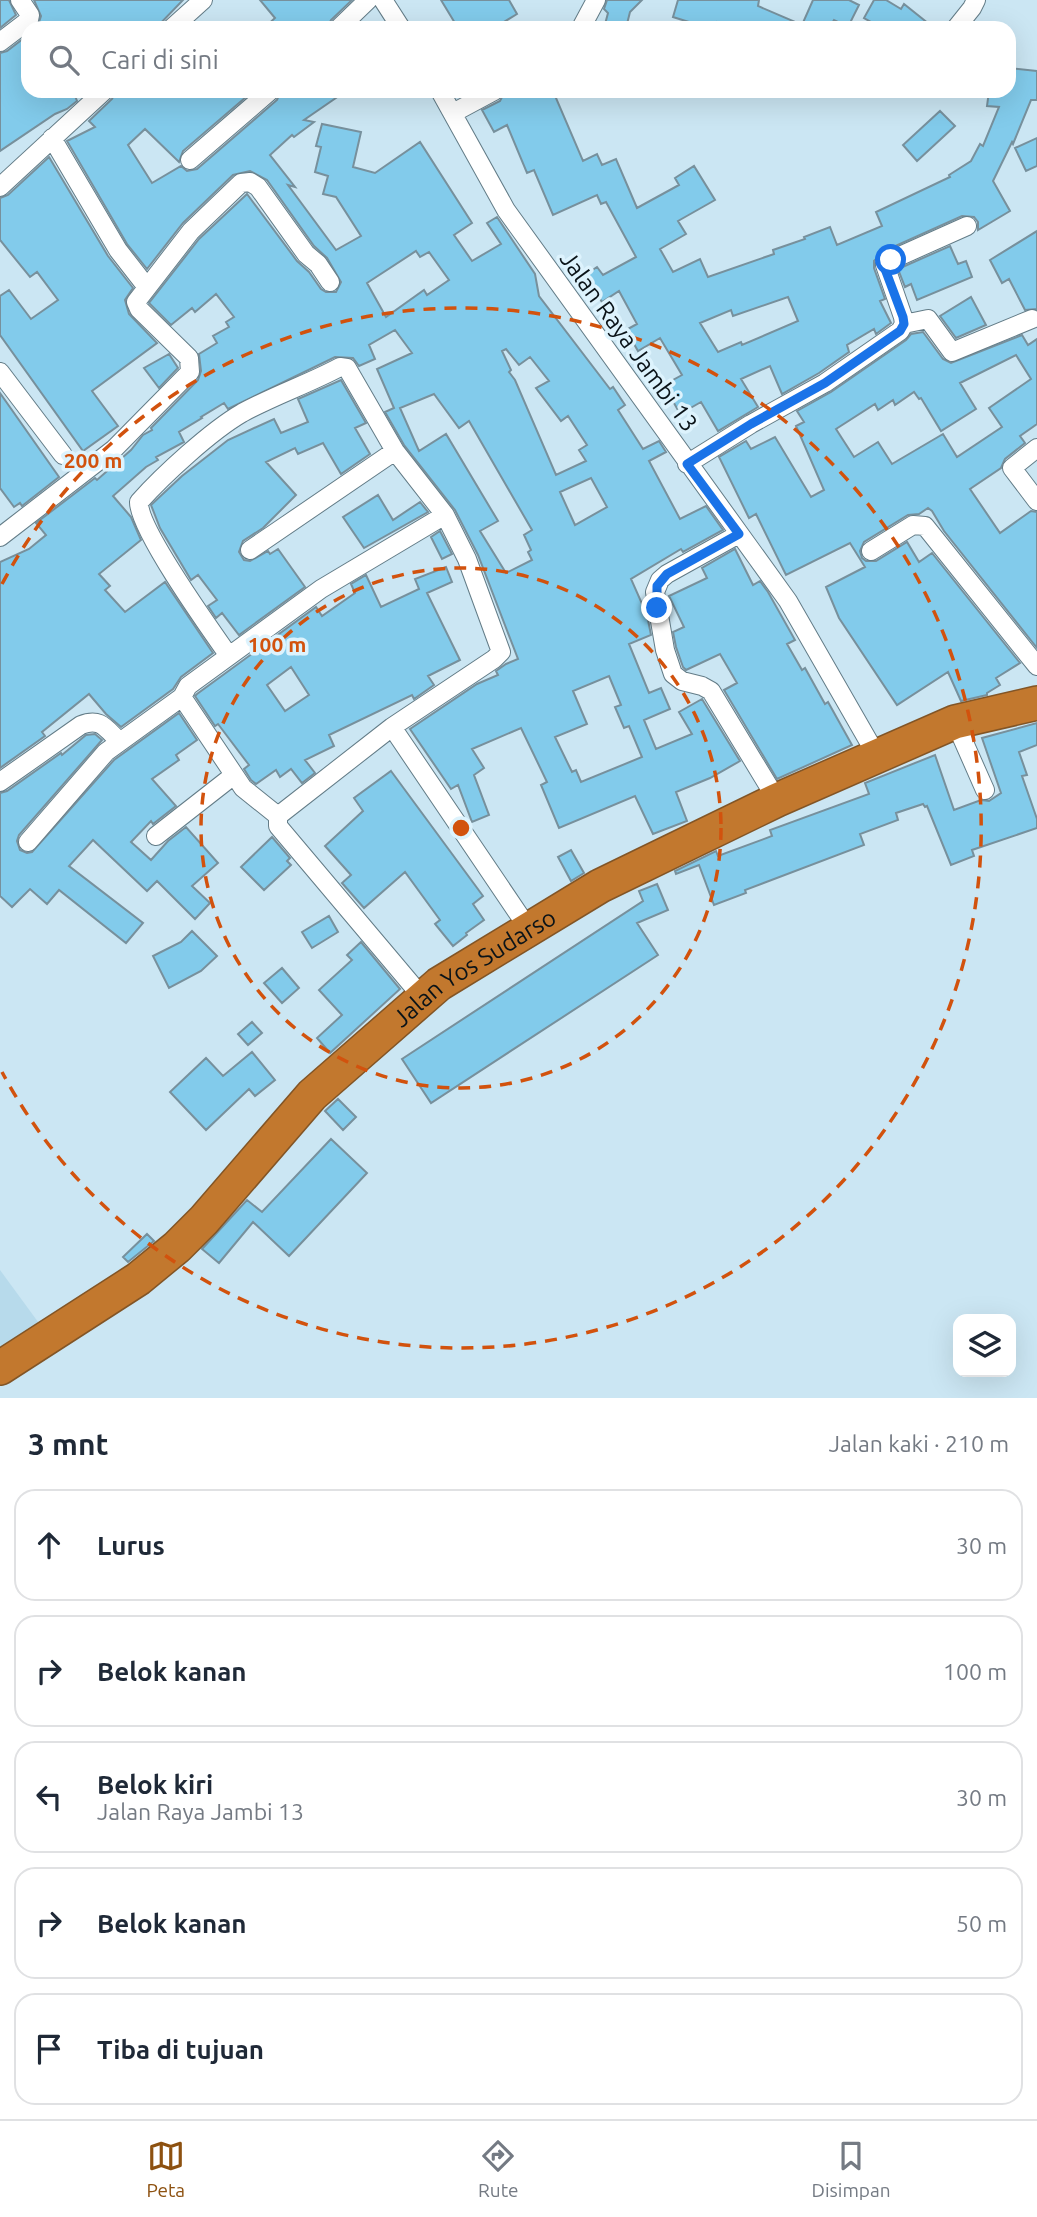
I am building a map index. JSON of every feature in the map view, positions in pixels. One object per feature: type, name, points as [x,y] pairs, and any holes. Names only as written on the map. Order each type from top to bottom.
[{"type":"highway","name":"Jalan Yos Sudarso","points":[[0,1368],[138,1279],[177,1247],[204,1220],[313,1095],[439,984],[600,886],[777,800],[955,722],[1037,703]]},
{"type":"street","points":[[20,0],[30,15],[28,21]]},
{"type":"street","points":[[180,21],[202,0]]},
{"type":"street","points":[[346,21],[368,0]]},
{"type":"street","points":[[383,0],[396,21]]},
{"type":"street","points":[[585,21],[596,0]]},
{"type":"street","points":[[962,21],[976,0]]},
{"type":"street","points":[[0,42],[21,26]]},
{"type":"street","points":[[0,187],[96,98]]},
{"type":"street","points":[[190,160],[262,98]]},
{"type":"street","name":"Jalan Raya Jambi 13","points":[[444,98],[506,210],[788,601],[877,756]]},
{"type":"street","points":[[453,113],[481,98]]},
{"type":"street","points":[[52,138],[118,250],[146,286]]},
{"type":"street","points":[[0,537],[114,449],[190,372],[189,358],[137,307],[138,298],[191,231],[241,183],[246,181],[258,187],[306,254],[318,264],[330,282]]},
{"type":"street","points":[[687,464],[825,383],[900,331],[904,324],[886,265],[891,260],[967,226]]},
{"type":"street","points":[[904,324],[928,319],[952,352],[1032,319]]},
{"type":"street","points":[[229,656],[178,579],[141,516],[139,502],[212,435],[242,414],[340,367],[347,368],[395,451],[445,515],[472,571],[495,631],[500,655],[392,727],[278,816]]},
{"type":"street","points":[[0,372],[63,455]]},
{"type":"street","points":[[1037,448],[1012,468],[1037,501]]},
{"type":"street","points":[[250,550],[395,451]]},
{"type":"street","points":[[28,842],[106,752],[182,697],[188,686],[321,589],[445,515]]},
{"type":"street","points":[[871,551],[913,525],[925,526],[1037,666]]},
{"type":"street","points":[[739,534],[667,574],[657,586],[657,608],[665,650],[673,674],[682,681],[711,691],[777,800]]},
{"type":"street","points":[[182,697],[243,788],[278,816]]},
{"type":"street","points":[[0,782],[90,721],[101,724],[120,742]]},
{"type":"street","points":[[955,722],[985,790]]},
{"type":"street","points":[[392,727],[528,928]]},
{"type":"street","points":[[156,836],[234,775]]},
{"type":"street","points":[[278,816],[278,826],[423,998]]},
{"type":"shaded area","points":[[0,1270],[41,1326],[0,1352]]},
{"type":"building","points":[[0,0],[9,0],[16,15],[0,28]]},
{"type":"building","points":[[34,0],[183,0],[163,21],[39,21],[41,16]]},
{"type":"building","points":[[260,0],[352,0],[330,21],[272,21],[275,18]]},
{"type":"building","points":[[441,0],[509,0],[517,14],[506,21],[454,21]]},
{"type":"building","points":[[607,0],[642,0],[630,12],[628,21],[606,21],[608,13],[604,9]]},
{"type":"building","points":[[678,0],[759,0],[758,6],[793,21],[686,21],[673,17]]},
{"type":"building","points":[[813,0],[849,0],[859,5],[851,21],[804,21]]},
{"type":"building","points":[[874,0],[886,0],[901,9],[904,4],[925,21],[869,21],[864,18]]},
{"type":"building","points":[[21,40],[21,98],[76,98],[77,101],[0,151],[0,53]]},
{"type":"building","points":[[1016,69],[1037,71],[1037,100],[1031,100],[1013,144],[1012,142],[993,181],[1010,211],[978,230],[978,222],[974,217],[962,216],[884,251],[874,261],[874,268],[885,299],[880,301],[891,323],[876,334],[874,329],[847,345],[849,352],[782,394],[770,366],[741,379],[758,407],[718,431],[701,402],[680,414],[664,385],[682,375],[660,338],[638,351],[626,330],[637,324],[619,291],[602,302],[585,275],[597,267],[603,275],[636,257],[606,202],[601,204],[597,195],[553,215],[534,170],[527,173],[507,125],[494,132],[482,110],[502,98],[556,98],[583,161],[597,154],[602,165],[616,159],[637,208],[679,185],[675,178],[694,166],[715,200],[678,221],[686,234],[660,249],[673,272],[700,259],[708,277],[774,254],[773,250],[830,227],[837,245],[882,226],[876,212],[950,177],[949,175],[971,161],[980,144],[983,146],[999,107],[987,106],[988,98],[1016,98]],"holes":[[[788,297],[798,321],[742,345],[741,342],[718,352],[700,323],[731,310],[733,316]]]},
{"type":"building","points":[[112,98],[245,98],[183,151],[179,162],[145,129],[128,145],[152,183],[181,166],[187,171],[197,169],[278,98],[336,98],[304,120],[314,122],[294,137],[292,135],[270,155],[295,187],[288,185],[336,250],[361,236],[336,197],[323,194],[328,176],[315,172],[321,147],[316,146],[322,124],[361,132],[353,167],[375,173],[420,142],[472,223],[454,235],[472,261],[501,244],[487,223],[497,217],[535,274],[539,296],[625,405],[618,410],[643,449],[659,441],[666,452],[649,461],[680,519],[706,506],[723,530],[683,552],[681,549],[631,579],[647,615],[651,635],[629,644],[649,693],[661,688],[670,709],[644,720],[656,749],[692,734],[679,712],[702,699],[740,761],[710,778],[676,792],[687,821],[653,834],[635,796],[559,828],[541,785],[547,782],[521,728],[472,749],[484,768],[474,775],[489,815],[472,822],[458,785],[451,789],[410,729],[477,684],[498,675],[496,671],[518,659],[478,555],[455,510],[404,445],[385,412],[394,408],[377,369],[412,353],[395,330],[369,345],[375,359],[359,366],[353,358],[335,357],[228,409],[224,403],[179,432],[184,442],[156,457],[158,460],[113,496],[131,517],[141,540],[99,574],[110,586],[105,590],[125,612],[165,582],[213,653],[181,677],[173,689],[121,727],[89,694],[42,732],[45,736],[0,768],[0,562],[29,549],[46,535],[36,523],[95,478],[97,480],[131,450],[143,435],[152,430],[198,380],[201,371],[199,354],[217,343],[213,336],[229,327],[226,322],[234,317],[216,294],[195,312],[192,308],[171,325],[149,303],[199,239],[247,194],[321,289],[336,292],[341,282],[327,258],[314,246],[267,180],[250,171],[233,175],[183,223],[147,269],[127,244],[67,141],[95,127],[89,121]],"holes":[[[416,251],[420,257],[429,252],[449,280],[427,295],[424,290],[386,317],[367,283]],[[506,349],[519,365],[530,357],[549,381],[536,388],[561,421],[568,416],[587,445],[579,450],[586,461],[556,475],[515,380],[509,372],[511,370],[502,351]],[[434,394],[459,428],[469,421],[532,530],[524,535],[532,560],[506,573],[480,531],[498,521],[446,434],[419,451],[400,408]],[[591,478],[607,507],[575,525],[560,492]],[[609,676],[621,705],[615,707],[624,728],[629,726],[642,757],[581,782],[576,770],[572,772],[555,737],[587,724],[573,691]]]},
{"type":"building","points":[[940,111],[955,126],[917,161],[903,145]]},
{"type":"building","points":[[1037,138],[1037,166],[1026,171],[1015,148]]},
{"type":"building","points":[[49,157],[108,256],[133,288],[125,300],[129,314],[157,343],[92,391],[118,426],[83,451],[0,335],[0,296],[9,290],[31,319],[58,300],[37,272],[30,277],[0,240],[0,198],[8,195]]},
{"type":"building","points":[[1037,231],[1037,309],[1025,310],[1009,279],[1002,283],[990,260]]},
{"type":"building","points":[[950,246],[958,264],[966,261],[972,277],[917,300],[911,284],[905,287],[898,269]]},
{"type":"building","points":[[971,297],[986,325],[956,338],[940,316]]},
{"type":"building","points":[[923,332],[943,359],[951,363],[1022,335],[1028,345],[1037,339],[1037,424],[1020,436],[1025,443],[1005,459],[1001,468],[970,489],[1000,533],[1031,511],[1037,512],[1037,648],[944,531],[932,511],[928,508],[919,514],[908,515],[864,542],[860,551],[862,558],[876,561],[907,542],[919,562],[932,553],[1020,663],[996,678],[1000,685],[987,695],[961,701],[948,672],[897,705],[839,618],[826,587],[865,567],[850,543],[786,575],[756,514],[749,518],[719,457],[746,441],[751,449],[775,437],[811,497],[824,490],[796,426],[804,422],[797,411],[831,392],[911,334]],"holes":[[[1016,355],[1031,379],[989,408],[1002,427],[957,457],[943,434],[892,464],[878,442],[854,457],[836,429],[875,404],[878,410],[893,400],[895,405],[914,392],[921,398],[941,431],[976,409],[960,383]]]},
{"type":"building","points":[[169,354],[178,368],[159,388],[144,368]]},
{"type":"building","points":[[341,380],[366,423],[355,428],[370,454],[341,474],[323,443],[298,454],[295,448],[266,462],[296,495],[263,528],[243,541],[239,552],[244,560],[250,561],[268,551],[270,554],[278,549],[305,587],[239,635],[222,613],[216,618],[208,606],[217,600],[198,575],[191,580],[160,528],[151,505],[182,476],[228,440],[274,419],[281,433],[308,422],[298,399]]},
{"type":"building","points":[[0,393],[59,477],[22,506],[20,503],[14,507],[0,488]]},
{"type":"building","points":[[378,495],[393,520],[420,502],[428,512],[364,548],[343,517]]},
{"type":"building","points":[[440,531],[452,554],[442,559],[431,537]]},
{"type":"building","points":[[735,549],[753,585],[760,581],[768,592],[795,640],[787,644],[802,670],[805,668],[825,704],[828,702],[852,745],[777,779],[724,690],[737,683],[720,654],[686,670],[673,632],[684,627],[669,596],[707,578],[702,568]]},
{"type":"building","points":[[446,567],[452,582],[427,593],[460,660],[428,676],[434,685],[414,699],[412,695],[329,735],[334,746],[305,760],[315,773],[302,783],[291,769],[280,777],[276,770],[256,784],[244,769],[249,765],[218,724],[215,726],[195,696],[316,607],[322,616],[355,593],[351,584],[366,575],[381,607],[419,589],[415,579]],"holes":[[[291,667],[309,695],[285,711],[267,685]]]},
{"type":"building","points":[[179,713],[197,740],[176,755],[179,760],[152,779],[176,806],[153,824],[151,821],[131,842],[151,860],[168,841],[186,827],[218,863],[192,886],[210,903],[195,919],[157,881],[147,891],[93,840],[69,866],[143,923],[126,943],[59,890],[47,904],[30,889],[12,907],[0,896],[0,793],[7,791],[61,753],[62,755],[86,735],[95,734],[102,740],[19,835],[17,841],[20,850],[32,852],[114,760]]},
{"type":"building","points":[[1037,723],[1037,745],[1019,752],[1027,775],[1022,776],[1037,819],[1037,828],[972,850],[974,856],[951,865],[927,806],[923,804],[896,813],[898,820],[860,834],[864,845],[745,890],[746,893],[714,905],[699,865],[676,874],[675,871],[716,851],[718,856],[772,836],[770,830],[869,794],[865,783],[935,755],[954,810],[981,800],[989,801],[1001,793],[982,738]]},
{"type":"building","points":[[391,771],[483,896],[473,904],[484,920],[453,946],[435,924],[440,920],[405,872],[364,908],[342,883],[351,875],[325,846],[363,811],[354,798]]},
{"type":"building","points":[[272,837],[290,858],[287,861],[291,865],[264,890],[241,867]]},
{"type":"building","points":[[571,850],[584,873],[571,881],[558,857]]},
{"type":"building","points":[[657,884],[668,910],[637,923],[658,955],[431,1103],[402,1059],[643,901],[639,891]]},
{"type":"building","points":[[329,916],[338,932],[312,948],[302,932]]},
{"type":"building","points":[[192,931],[217,956],[201,971],[169,988],[153,956],[181,942]]},
{"type":"building","points":[[361,942],[400,989],[330,1053],[317,1038],[342,1015],[319,990],[352,960],[347,955]]},
{"type":"building","points":[[282,968],[299,988],[282,1003],[264,983]]},
{"type":"building","points":[[252,1022],[262,1033],[248,1045],[238,1034]]},
{"type":"building","points":[[252,1052],[275,1080],[255,1096],[249,1089],[206,1130],[170,1092],[206,1058],[223,1076]]},
{"type":"building","points":[[338,1099],[356,1117],[343,1130],[325,1111]]},
{"type":"building","points":[[331,1139],[367,1173],[289,1256],[253,1222],[219,1263],[202,1249],[247,1200],[262,1212]]},
{"type":"building","points":[[147,1234],[154,1241],[128,1262],[123,1257]]},
{"type":"route","points":[[657,608],[655,592],[660,580],[676,567],[739,534],[687,464],[825,383],[903,328],[903,317],[885,269],[891,260]]}]
